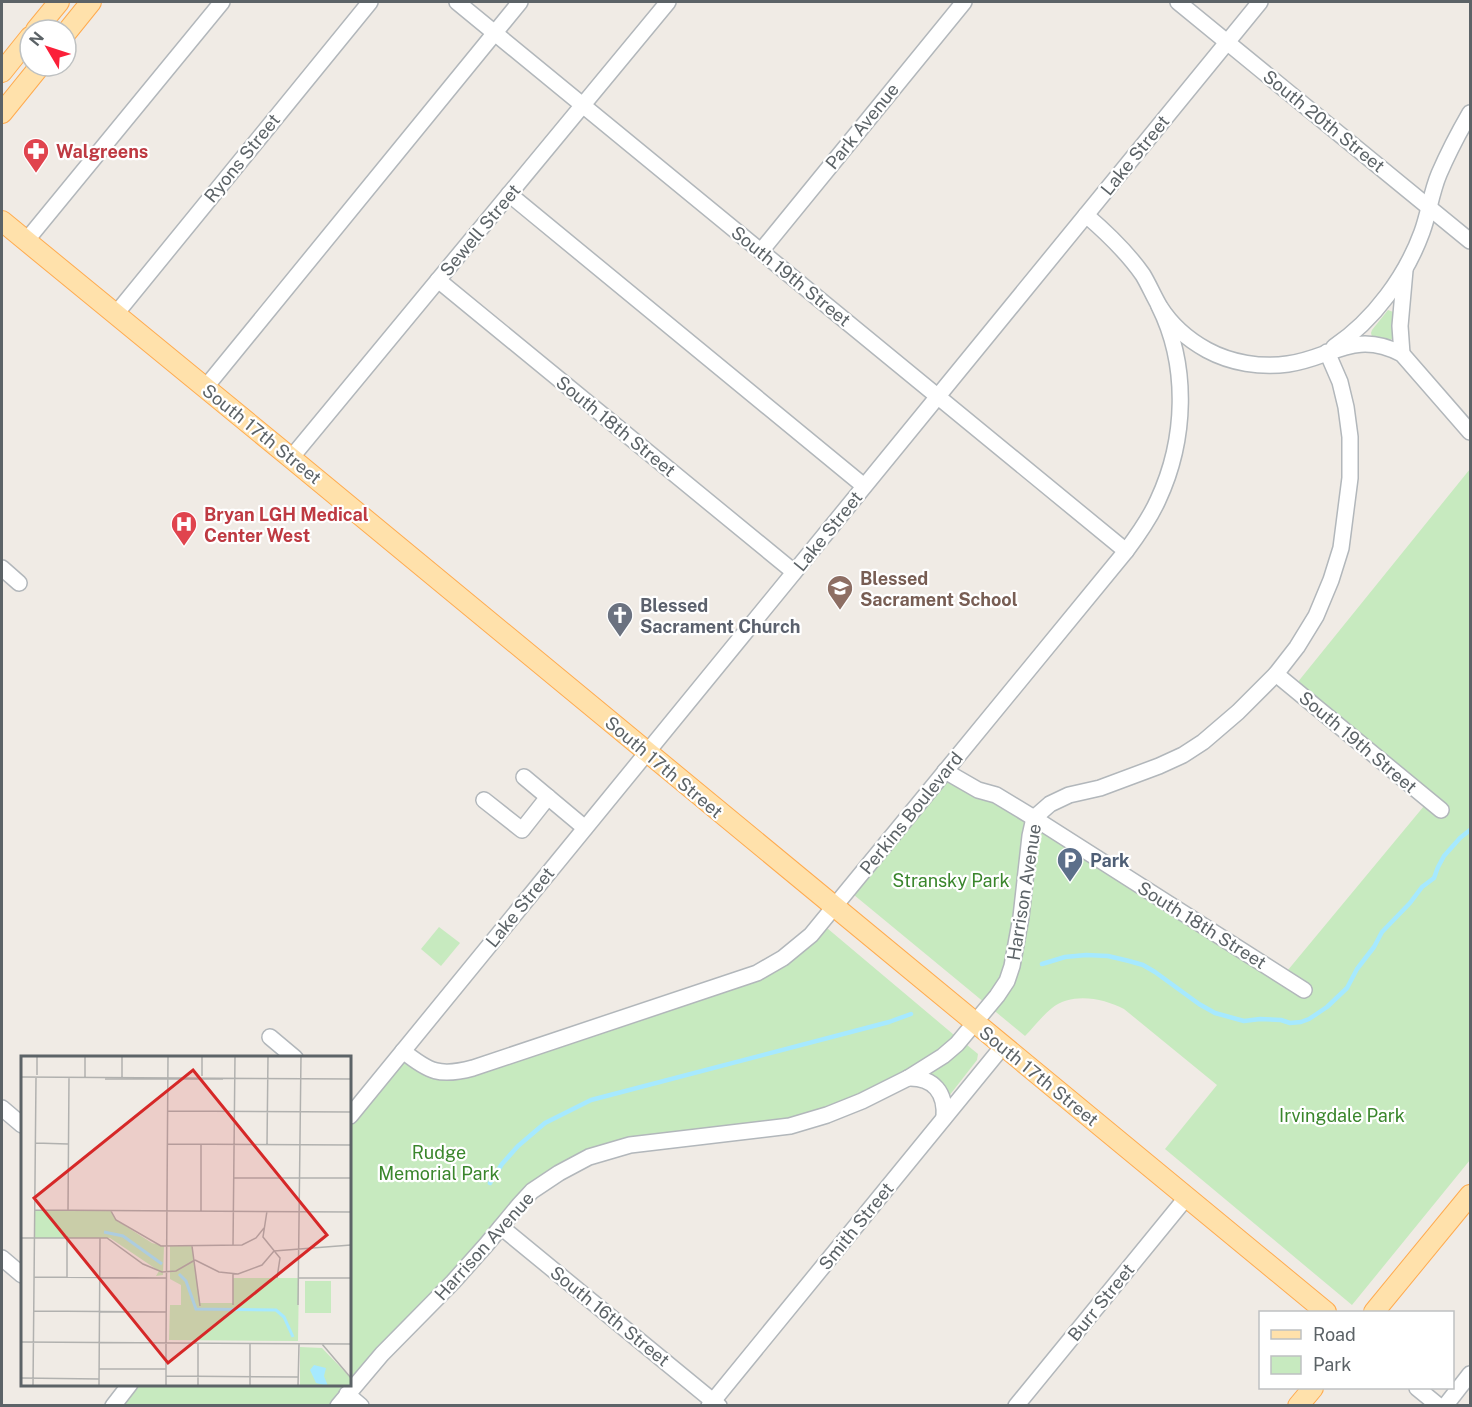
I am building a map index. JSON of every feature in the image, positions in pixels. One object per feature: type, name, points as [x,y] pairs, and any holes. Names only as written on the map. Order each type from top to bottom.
[{"type":"main road","points":[[46,18],[59,2]]},
{"type":"main road","points":[[78,18],[91,2]]},
{"type":"main road","points":[[2,70],[18,51]]},
{"type":"main road","points":[[2,113],[30,78]]},
{"type":"main road","name":"South 17th Street","points":[[2,221],[1325,1311]]},
{"type":"main road","points":[[1375,1311],[1470,1195]]},
{"type":"main road","points":[[1298,1406],[1312,1389]]},
{"type":"street","points":[[26,241],[222,2]]},
{"type":"street","name":"Ryons Street","points":[[115,315],[370,2]]},
{"type":"street","name":"South 19th Street","points":[[458,2],[1125,551]]},
{"type":"street","points":[[205,388],[520,2]]},
{"type":"street","name":"Sewell Street","points":[[291,458],[668,2]]},
{"type":"street","name":"Park Avenue","points":[[760,251],[964,2]]},
{"type":"street","name":"South 20th Street","points":[[1178,2],[1470,241]]},
{"type":"street","name":"Lake Street","points":[[352,1108],[403,1051],[1260,2]]},
{"type":"street","points":[[1327,352],[1370,317],[1406,266],[1423,230],[1438,175],[1470,113]]},
{"type":"street","points":[[509,194],[864,486]]},
{"type":"street","points":[[1086,215],[1126,253],[1172,324],[1188,339],[1209,351],[1232,360],[1275,365],[1289,364],[1351,345],[1371,344],[1391,348],[1402,354],[1470,432]]},
{"type":"street","points":[[1402,354],[1400,326],[1406,266]]},
{"type":"street","name":"South 18th Street","points":[[438,280],[794,572]]},
{"type":"street","name":"Perkins Boulevard","points":[[403,1051],[432,1070],[446,1073],[464,1070],[757,974],[783,958],[811,935],[1125,551],[1142,529],[1158,501],[1175,450],[1180,418],[1177,363],[1171,337],[1159,306]]},
{"type":"street","name":"Harrison Avenue","points":[[343,1400],[382,1354],[453,1282],[532,1191],[559,1173],[589,1157],[630,1145],[790,1125],[836,1112],[908,1078],[943,1056],[957,1044],[997,996],[1012,966],[1034,818],[1050,804],[1069,795],[1100,788],[1159,766],[1183,755],[1203,742],[1238,712],[1276,674],[1297,647],[1316,616],[1341,549],[1350,478],[1350,437],[1346,407],[1340,382],[1327,352]]},
{"type":"street","points":[[2,568],[20,583]]},
{"type":"street","name":"South 19th Street","points":[[1276,674],[1441,810]]},
{"type":"street","name":"South 18th Street","points":[[945,771],[978,790],[996,795],[1034,818],[1304,990]]},
{"type":"street","points":[[524,777],[585,828]]},
{"type":"street","points":[[484,800],[522,830],[549,798]]},
{"type":"street","points":[[270,1037],[293,1056]]},
{"type":"street","name":"Smith Street","points":[[714,1404],[1003,1046]]},
{"type":"street","points":[[908,1078],[920,1078],[931,1082],[943,1099],[944,1118]]},
{"type":"street","points":[[2,1108],[21,1124]]},
{"type":"street","name":"Burr Street","points":[[1017,1406],[1186,1197]]},
{"type":"street","name":"South 16th Street","points":[[501,1227],[714,1404]]},
{"type":"street","points":[[2,1258],[21,1274]]},
{"type":"street","points":[[1445,1406],[1470,1374]]},
{"type":"street","points":[[113,1406],[128,1386]]},
{"type":"street","points":[[1418,1389],[1439,1406]]},
{"type":"street","points":[[343,1400],[361,1406]]},
{"type":"green space","points":[[1388,310],[1396,313],[1396,337],[1390,340],[1372,337],[1372,330]]},
{"type":"green space","name":"Irvingdale Park","points":[[1470,469],[1470,1160],[1352,1305],[1165,1149],[1217,1085],[1124,1009],[1107,1002],[1078,998],[1060,1003],[1048,1011],[1025,1036],[848,890],[945,771],[1283,976],[1429,800],[1293,688]]},
{"type":"green space","name":"Rudge Memorial Park","points":[[821,923],[960,1040],[827,1115],[666,1140],[559,1173],[338,1405],[113,1406],[129,1386],[351,1386],[351,1115],[403,1051],[446,1073],[757,973]]},
{"type":"green space","points":[[439,927],[460,943],[441,966],[421,949]]},
{"type":"green space","points":[[965,1045],[978,1054],[977,1060],[949,1096],[929,1074]]},
{"type":"waterway","points":[[1042,964],[1065,957],[1108,956],[1143,965],[1215,1013],[1244,1021],[1260,1019],[1290,1023],[1301,1022],[1327,1007],[1347,988],[1382,932],[1422,887],[1434,878],[1444,856],[1470,830]]},
{"type":"waterway","points":[[490,1183],[502,1164],[518,1146],[545,1123],[591,1100],[889,1022],[911,1014]]},
{"type":"place","name":"Walgreens","points":[[36,174]]},
{"type":"place","name":"Bryan LGH Medical Center West","points":[[184,547]]},
{"type":"place","name":"Blessed Sacrament School","points":[[840,611]]},
{"type":"place","name":"Blessed Sacrament Church","points":[[620,638]]},
{"type":"place","name":"Park","points":[[1070,883]]},
{"type":"park label","name":"Stransky Park","points":[[951,880]]}]
